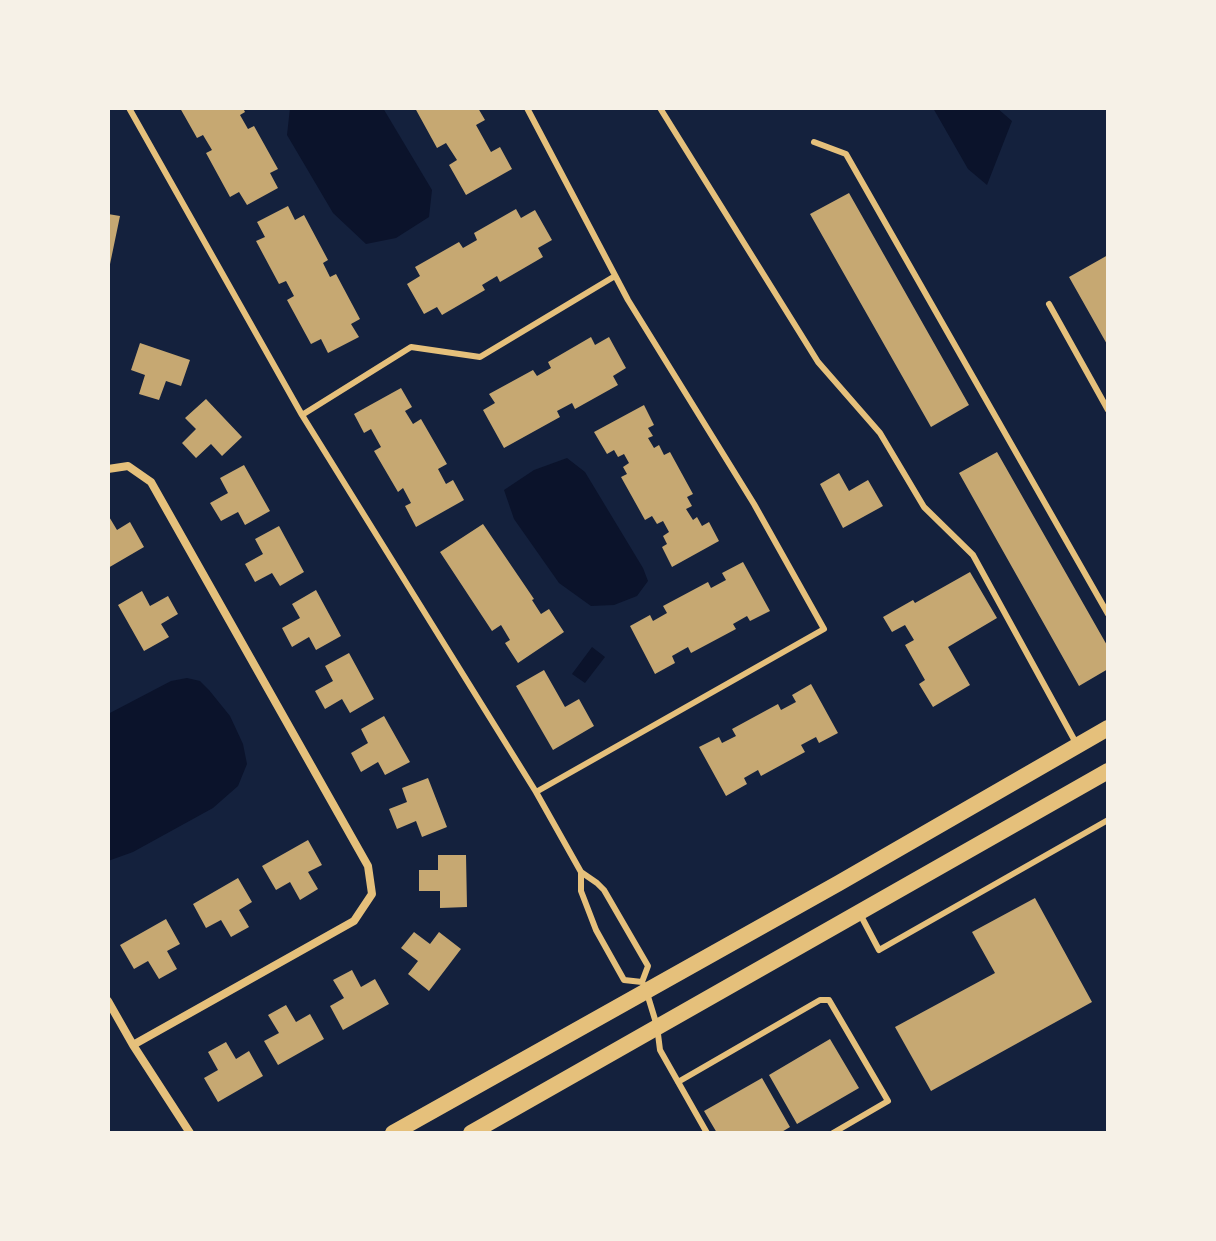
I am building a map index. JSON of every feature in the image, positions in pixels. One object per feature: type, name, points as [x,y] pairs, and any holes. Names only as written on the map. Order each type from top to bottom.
[{"type":"main road","points":[[393,1133],[644,986],[839,883],[1108,728]]},
{"type":"main road","points":[[471,1133],[1108,771]]},
{"type":"street","points":[[108,469],[128,466],[151,482],[368,866],[372,894],[354,921],[133,1045]]},
{"type":"street","points":[[108,1001],[190,1133]]},
{"type":"lane","points":[[129,108],[302,415],[536,792],[581,872],[604,890],[648,966],[644,986],[657,1026],[660,1050],[707,1133]]},
{"type":"lane","points":[[527,108],[628,300],[754,504],[824,629],[536,792]]},
{"type":"lane","points":[[660,108],[818,362],[880,433],[924,507],[973,555],[1078,746]]},
{"type":"lane","points":[[814,142],[846,154],[1108,614]]},
{"type":"lane","points":[[302,415],[411,347],[480,357],[615,276]]},
{"type":"lane","points":[[1049,304],[1108,410]]},
{"type":"lane","points":[[858,911],[879,950],[1108,820]]},
{"type":"lane","points":[[581,872],[581,891],[596,930],[624,980],[644,986]]},
{"type":"lane","points":[[678,1082],[820,1000],[829,1000],[888,1101],[833,1133]]},
{"type":"water","points":[[290,108],[383,108],[432,190],[429,217],[396,238],[366,244],[333,213],[287,135]]},
{"type":"water","points":[[933,108],[997,108],[1012,121],[987,185],[968,169]]},
{"type":"water","points":[[567,458],[585,472],[643,568],[648,581],[637,596],[614,605],[591,606],[559,583],[514,519],[504,490],[534,470]]},
{"type":"water","points":[[592,647],[605,657],[585,683],[572,674]]},
{"type":"water","points":[[187,678],[200,681],[230,716],[243,744],[247,764],[238,786],[213,808],[133,852],[108,861],[108,714],[171,681]]},
{"type":"building","points":[[180,108],[243,108],[245,112],[240,115],[248,129],[254,126],[278,169],[270,173],[278,188],[247,205],[239,192],[230,197],[206,153],[212,150],[203,135],[197,138]]},
{"type":"building","points":[[415,108],[478,108],[485,120],[476,125],[491,152],[500,147],[512,169],[466,195],[449,165],[457,160],[446,143],[437,148]]},
{"type":"building","points":[[849,193],[969,405],[931,427],[810,214]]},
{"type":"building","points":[[288,206],[295,220],[304,215],[328,260],[323,263],[330,277],[336,274],[360,319],[351,324],[359,337],[328,353],[321,339],[311,344],[287,300],[294,296],[286,281],[279,284],[256,241],[265,237],[257,222]]},
{"type":"building","points":[[516,209],[521,218],[535,210],[552,240],[538,248],[543,257],[500,282],[497,276],[482,285],[485,290],[442,315],[437,307],[424,314],[407,284],[420,276],[415,267],[459,242],[463,248],[477,240],[474,233]]},
{"type":"building","points":[[108,214],[120,216],[109,269],[108,269]]},
{"type":"building","points":[[1108,255],[1108,346],[1069,277]]},
{"type":"building","points":[[591,337],[595,345],[609,337],[626,368],[613,376],[618,385],[575,409],[572,403],[557,411],[560,417],[504,448],[483,410],[495,403],[489,394],[533,370],[537,376],[551,368],[548,362]]},
{"type":"building","points":[[140,343],[190,360],[181,386],[166,381],[159,400],[139,394],[145,375],[131,370]]},
{"type":"building","points":[[401,388],[412,407],[405,411],[413,424],[421,419],[447,464],[438,469],[446,484],[453,480],[464,500],[416,527],[405,506],[411,503],[403,488],[398,492],[374,451],[381,447],[371,429],[364,433],[354,414]]},
{"type":"building","points":[[206,399],[242,437],[222,456],[211,444],[196,458],[182,443],[196,429],[185,418]]},
{"type":"building","points":[[644,405],[654,425],[648,428],[653,436],[648,438],[654,448],[659,445],[664,455],[670,452],[693,494],[687,497],[692,506],[686,509],[693,520],[697,517],[702,526],[709,522],[719,541],[672,567],[662,547],[667,544],[663,536],[669,532],[663,521],[657,524],[652,516],[645,520],[621,477],[627,474],[623,467],[629,463],[624,454],[618,457],[614,450],[607,454],[594,432]]},
{"type":"building","points":[[997,452],[1108,647],[1108,669],[1079,686],[959,473]]},
{"type":"building","points":[[244,465],[270,511],[245,525],[238,512],[221,521],[210,503],[228,493],[220,478]]},
{"type":"building","points":[[839,473],[849,491],[868,480],[883,506],[843,528],[820,484]]},
{"type":"building","points":[[108,515],[117,530],[130,522],[144,547],[108,568]]},
{"type":"building","points":[[483,524],[541,614],[549,609],[564,632],[518,663],[505,643],[510,640],[501,625],[492,631],[440,552]]},
{"type":"building","points":[[279,526],[304,572],[280,586],[272,573],[255,582],[245,564],[263,554],[255,539]]},
{"type":"building","points":[[743,562],[770,611],[750,621],[747,616],[733,624],[736,629],[691,653],[688,647],[672,656],[675,663],[655,674],[630,626],[650,615],[653,621],[667,613],[663,606],[708,582],[711,588],[726,580],[722,573]]},
{"type":"building","points":[[970,572],[997,618],[948,647],[970,685],[933,707],[919,684],[925,680],[905,645],[914,640],[905,625],[892,632],[883,617]]},
{"type":"building","points":[[316,590],[341,636],[316,650],[309,637],[292,647],[282,628],[300,618],[292,604]]},
{"type":"building","points":[[142,591],[150,606],[168,596],[178,614],[161,624],[169,637],[144,651],[118,605]]},
{"type":"building","points":[[349,653],[374,699],[350,713],[342,699],[325,709],[315,691],[333,681],[325,666]]},
{"type":"building","points":[[544,670],[565,707],[579,699],[594,726],[553,750],[516,686]]},
{"type":"building","points":[[811,684],[838,733],[819,743],[816,737],[801,745],[805,752],[761,776],[758,770],[744,778],[747,784],[726,796],[699,747],[719,737],[722,743],[736,736],[732,729],[778,704],[781,710],[796,702],[792,695]]},
{"type":"building","points":[[384,716],[410,762],[385,775],[378,762],[361,772],[351,753],[368,743],[361,729]]},
{"type":"building","points":[[428,778],[447,827],[422,837],[416,821],[397,829],[389,809],[407,802],[402,788]]},
{"type":"building","points":[[308,840],[322,865],[308,872],[318,889],[300,900],[290,882],[276,890],[262,866]]},
{"type":"building","points":[[438,855],[466,855],[467,907],[440,908],[440,891],[419,891],[419,870],[438,870]]},
{"type":"building","points":[[238,878],[252,902],[239,910],[249,927],[231,937],[221,920],[206,928],[193,904]]},
{"type":"building","points":[[1035,898],[1092,1002],[931,1091],[895,1027],[995,973],[972,932]]},
{"type":"building","points":[[166,919],[180,944],[167,951],[177,969],[159,979],[148,961],[134,969],[120,945]]},
{"type":"building","points":[[414,932],[430,944],[439,932],[461,949],[429,991],[408,974],[418,961],[401,948]]},
{"type":"building","points":[[352,970],[361,987],[375,979],[389,1004],[343,1030],[330,1006],[344,998],[333,980]]},
{"type":"building","points":[[286,1005],[296,1022],[310,1014],[324,1039],[278,1065],[264,1041],[279,1033],[268,1015]]},
{"type":"building","points":[[830,1039],[859,1088],[797,1124],[769,1075]]},
{"type":"building","points":[[226,1042],[236,1059],[249,1051],[263,1076],[218,1102],[204,1078],[218,1070],[208,1052]]},
{"type":"building","points":[[762,1078],[790,1127],[780,1133],[717,1133],[704,1111]]}]
